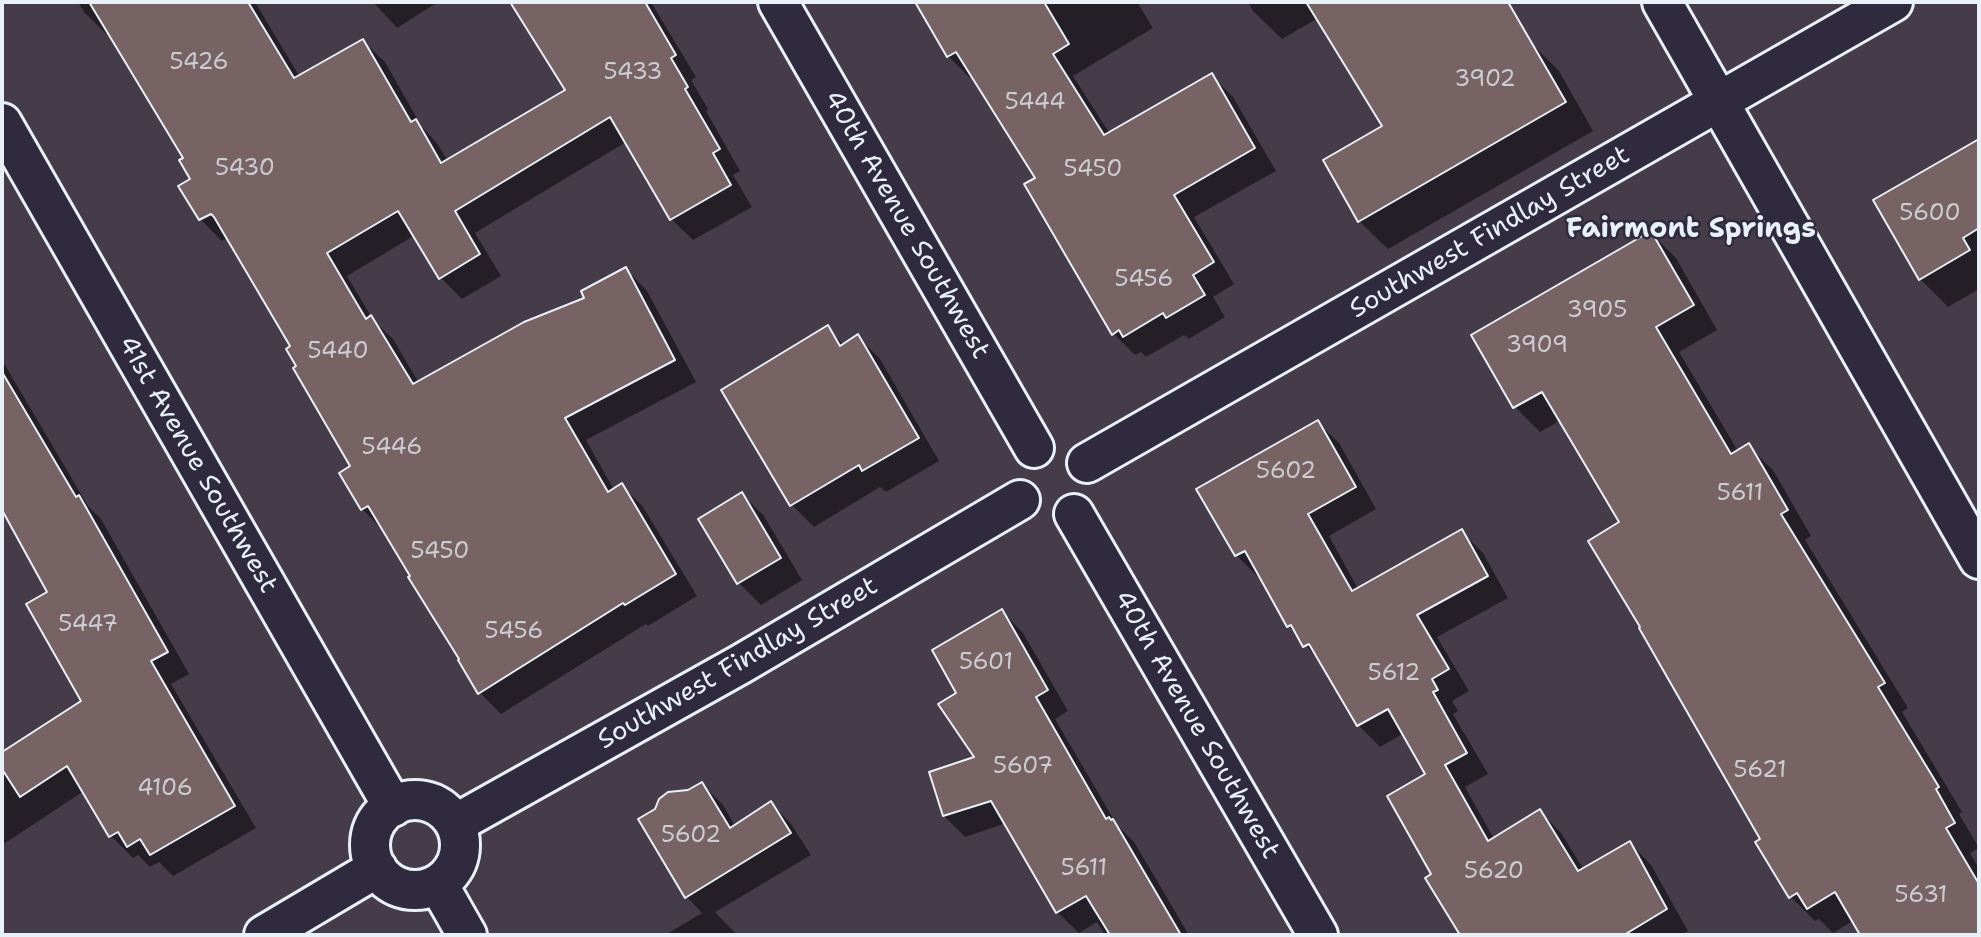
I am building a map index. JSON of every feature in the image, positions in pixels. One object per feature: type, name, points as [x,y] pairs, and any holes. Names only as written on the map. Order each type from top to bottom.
[{"type":"street","name":"40th Avenue Southwest","points":[[778,2],[1034,448]]},
{"type":"street","points":[[1662,2],[1979,559]]},
{"type":"street","name":"Southwest Findlay Street","points":[[1087,463],[1893,2]]},
{"type":"street","name":"41st Avenue Southwest","points":[[2,123],[393,807]]},
{"type":"street","points":[[1052,442],[1065,444],[1076,449],[1087,463],[1093,481],[1091,493],[1074,514],[1048,520],[1035,516],[1024,508],[1014,483],[1016,471],[1021,459],[1034,448],[1052,442]]},
{"type":"street","name":"Southwest Findlay Street","points":[[455,824],[741,664],[1020,500]]},
{"type":"street","name":"40th Avenue Southwest","points":[[1074,514],[1318,935]]},
{"type":"street","points":[[414,800],[430,802],[443,809],[455,824],[460,849],[457,864],[449,876],[438,884],[424,890],[408,890],[395,886],[383,877],[377,868],[370,851],[371,836],[377,822],[393,807],[414,800]]},
{"type":"street","points":[[264,935],[377,868]]},
{"type":"street","points":[[438,884],[467,935]]},
{"type":"building","points":[[89,2],[248,2],[294,78],[363,39],[411,122],[416,119],[441,163],[565,90],[510,2],[645,2],[676,55],[671,58],[688,87],[685,89],[720,149],[713,153],[731,185],[670,220],[610,117],[455,211],[480,254],[439,279],[398,211],[327,253],[366,319],[371,315],[413,384],[524,322],[584,298],[581,291],[626,267],[675,360],[565,418],[608,492],[622,483],[676,574],[625,605],[623,603],[478,694],[368,506],[361,510],[339,473],[350,466],[293,368],[296,366],[286,349],[290,346],[214,217],[211,214],[199,220],[178,186],[190,179],[179,160],[183,158]]},
{"type":"building","points":[[915,2],[1044,2],[1069,44],[1053,54],[1104,135],[1212,73],[1255,148],[1174,195],[1214,262],[1193,275],[1205,295],[1166,318],[1163,313],[1123,337],[1119,330],[1112,335],[1024,184],[1035,178],[956,52],[947,57]]},
{"type":"building","points":[[1306,2],[1508,2],[1566,102],[1358,222],[1323,160],[1382,126]]},
{"type":"building","points":[[1979,139],[1979,228],[1963,238],[1970,250],[1919,280],[1873,200]]},
{"type":"building","points":[[1651,231],[1694,305],[1656,327],[1731,454],[1749,443],[1788,510],[1781,514],[1885,683],[1878,687],[1939,787],[1936,789],[1955,823],[1946,828],[1979,884],[1979,935],[1860,935],[1835,892],[1807,909],[1797,893],[1789,898],[1755,842],[1760,839],[1588,541],[1619,522],[1542,392],[1513,408],[1471,335]]},
{"type":"building","points":[[828,325],[840,346],[858,334],[919,438],[862,471],[859,465],[790,506],[721,390]]},
{"type":"building","points":[[2,372],[76,497],[79,495],[168,652],[151,661],[235,806],[150,855],[140,839],[127,847],[118,832],[109,837],[67,766],[20,797],[2,769],[2,752],[81,701],[26,604],[47,592],[2,510]]},
{"type":"building","points":[[1318,420],[1356,487],[1308,514],[1352,591],[1462,529],[1488,576],[1417,615],[1449,669],[1432,679],[1438,690],[1433,692],[1467,753],[1445,765],[1488,841],[1540,809],[1578,871],[1630,841],[1667,909],[1624,935],[1460,935],[1425,878],[1431,874],[1387,796],[1425,774],[1388,709],[1357,726],[1309,644],[1303,647],[1291,625],[1287,627],[1245,551],[1235,556],[1196,489]]},
{"type":"building","points":[[742,492],[781,558],[737,584],[698,519]]},
{"type":"building","points":[[1002,609],[1048,690],[1036,697],[1106,819],[1113,819],[1181,935],[1110,935],[1086,896],[1056,913],[991,801],[943,816],[929,772],[974,757],[938,704],[956,693],[932,650]]},
{"type":"building","points":[[702,782],[730,828],[771,801],[791,833],[685,898],[638,819],[655,809],[659,799],[668,792],[688,790]]},
{"type":"district","name":"Fairmont Springs","points":[[1691,230]]}]
